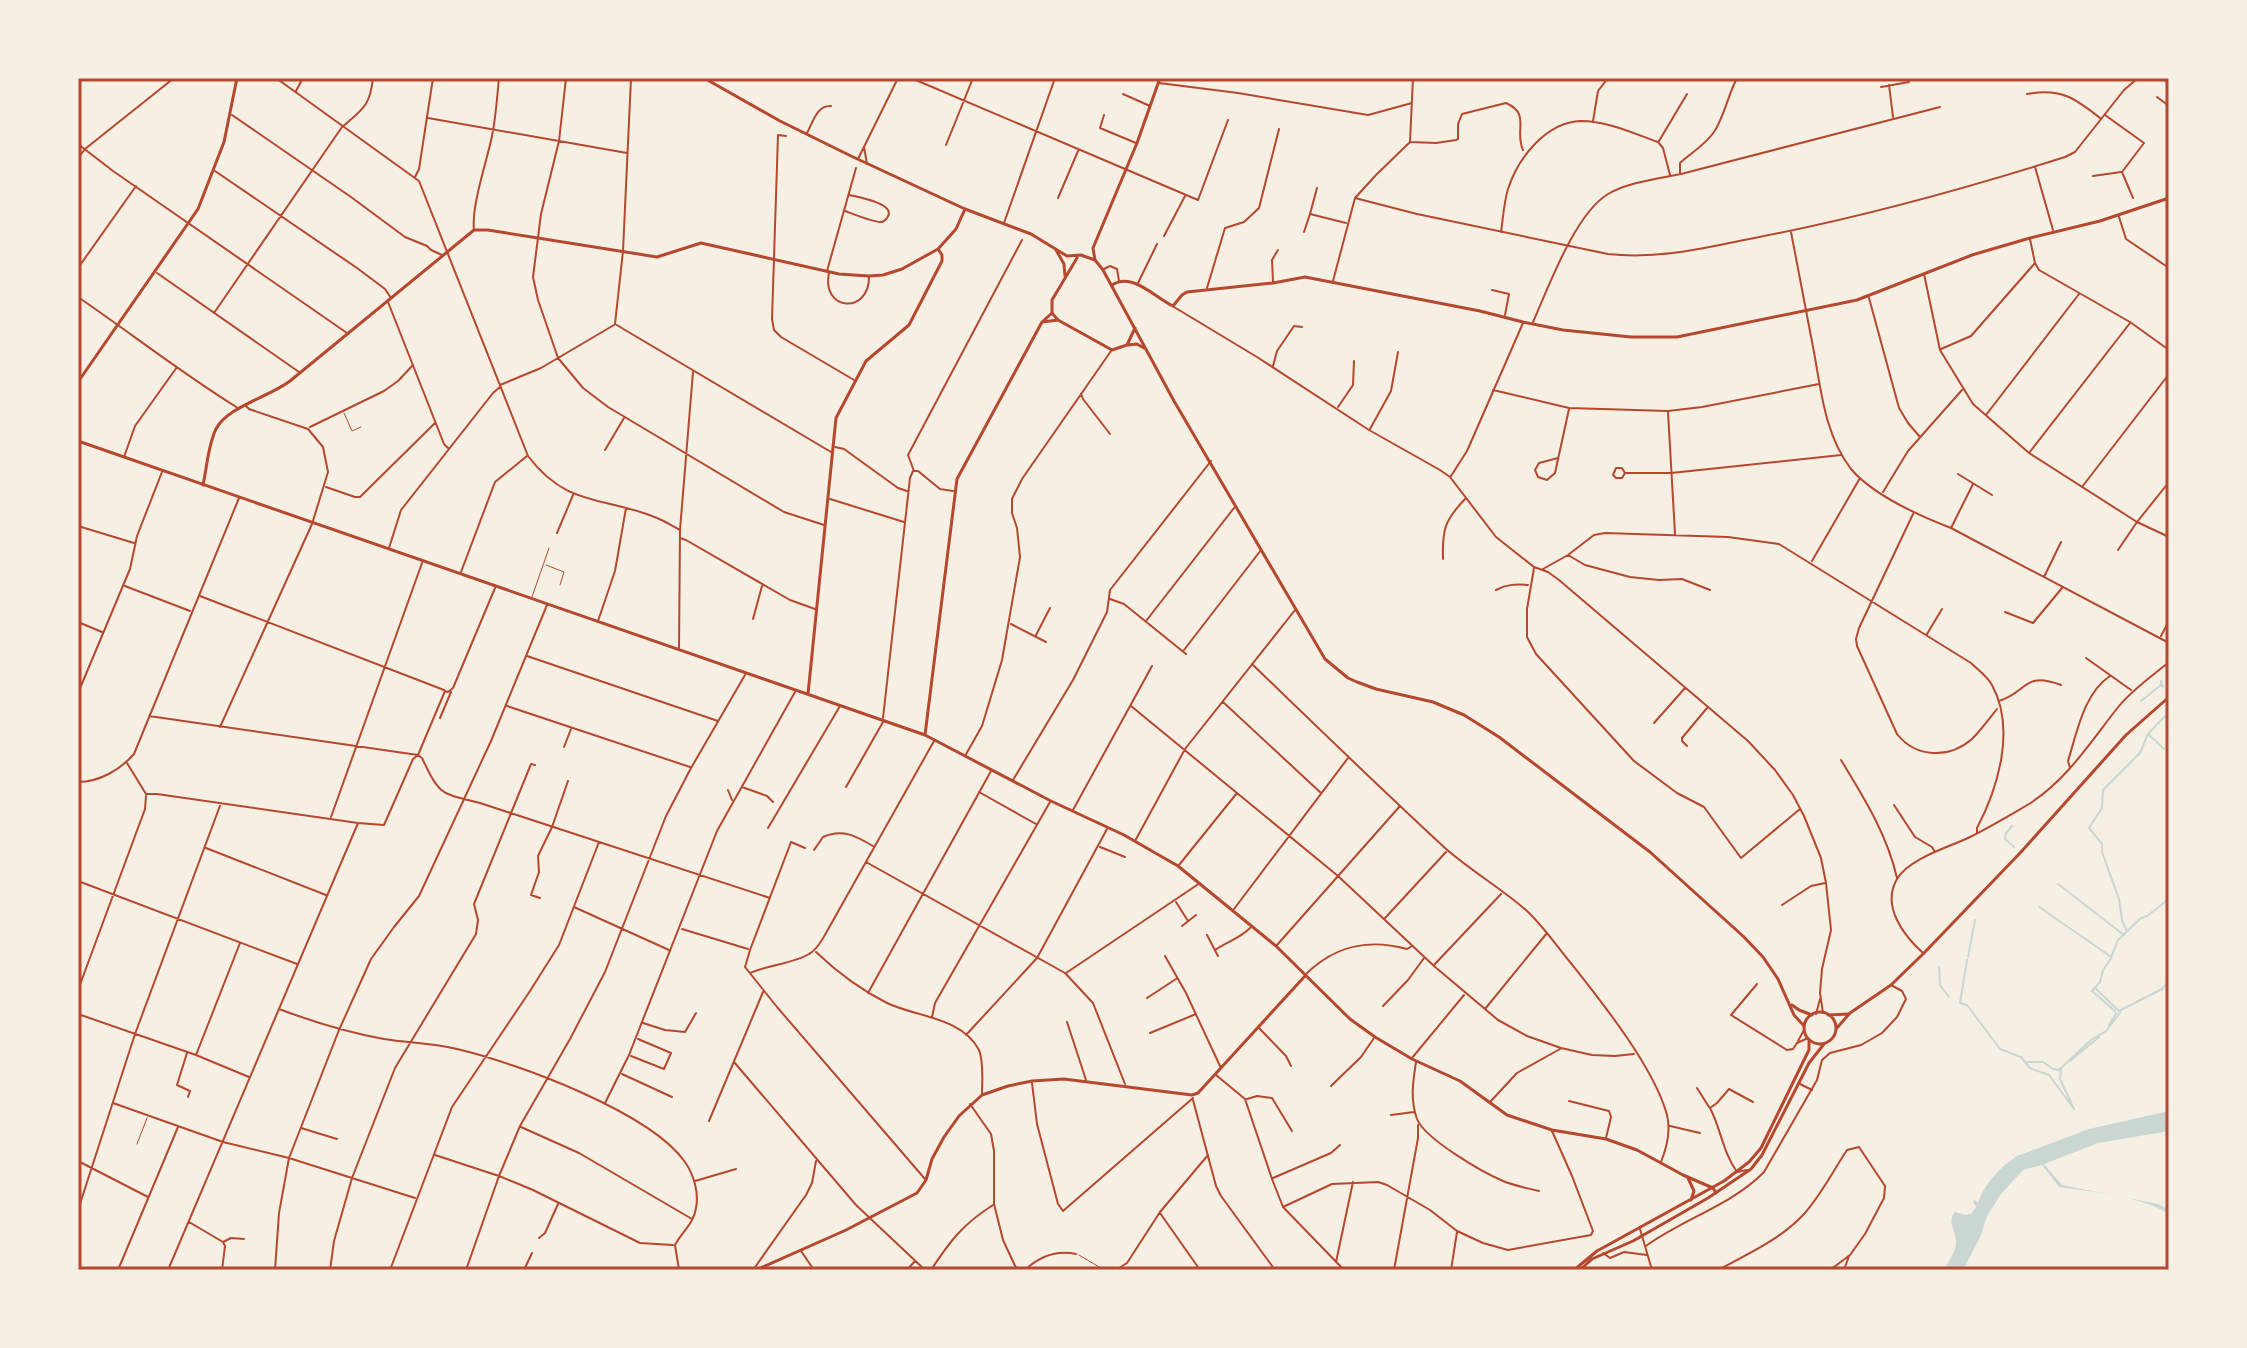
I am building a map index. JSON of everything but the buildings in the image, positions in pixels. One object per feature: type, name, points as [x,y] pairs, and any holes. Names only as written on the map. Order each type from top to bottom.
[{"type":"street","points":[[78,158],[85,149],[174,78]]},
{"type":"street","points":[[78,382],[198,209],[224,142],[238,78]]},
{"type":"street","points":[[276,78],[415,177],[528,456],[544,475],[574,494],[656,517],[680,530]]},
{"type":"street","points":[[296,91],[303,78]]},
{"type":"street","points":[[214,313],[342,127],[367,104],[373,78]]},
{"type":"street","points":[[415,177],[419,169],[433,78]]},
{"type":"street","points":[[474,230],[473,222],[493,130],[499,78]]},
{"type":"street","points":[[566,78],[559,141],[533,268],[535,289],[558,358],[591,395],[625,417],[784,512],[825,525]]},
{"type":"street","points":[[615,324],[623,251],[631,78]]},
{"type":"street","points":[[704,78],[858,160],[965,209],[1031,234],[1067,256],[1095,260]]},
{"type":"street","points":[[858,160],[898,78]]},
{"type":"street","points":[[911,78],[1198,200],[1228,120]]},
{"type":"street","points":[[946,145],[973,78]]},
{"type":"street","points":[[1004,223],[1055,78]]},
{"type":"street","points":[[1333,282],[1355,198],[1410,142],[1413,78]]},
{"type":"street","points":[[1593,122],[1598,91],[1608,78]]},
{"type":"street","points":[[1681,174],[1680,163],[1716,129],[1737,78]]},
{"type":"street","points":[[1355,198],[1569,246],[1621,255],[1659,255],[1791,231],[1903,204],[2065,157],[2075,152],[2124,90],[2138,78]]},
{"type":"street","points":[[2163,78],[2169,85]]},
{"type":"street","points":[[1412,103],[1368,115],[1159,80],[1127,170],[1093,248],[1095,260],[1174,401],[1325,659],[1348,678],[1376,689],[1433,702],[1464,715],[1499,737],[1650,852],[1754,947],[1778,979],[1794,1015],[1804,1028],[1809,1050],[1761,1148],[1749,1162],[1713,1188],[1597,1251],[1574,1270]]},
{"type":"street","points":[[1881,87],[1909,82]]},
{"type":"street","points":[[1889,85],[1894,118]]},
{"type":"street","points":[[2027,94],[2039,92],[2075,98],[2101,119]]},
{"type":"street","points":[[1123,94],[1152,106]]},
{"type":"street","points":[[1658,142],[1687,94]]},
{"type":"street","points":[[2157,97],[2169,106]]},
{"type":"street","points":[[1410,142],[1456,140],[1462,114],[1506,103],[1520,113],[1520,143],[1523,150]]},
{"type":"street","points":[[806,134],[821,108],[831,106]]},
{"type":"street","points":[[1533,324],[1586,214],[1605,196],[1628,186],[1940,107]]},
{"type":"street","points":[[230,115],[405,237],[442,255]]},
{"type":"street","points":[[1104,115],[1100,128],[1137,143]]},
{"type":"street","points":[[2093,176],[2122,172],[2144,143],[2104,115]]},
{"type":"street","points":[[428,118],[627,153]]},
{"type":"street","points":[[1501,232],[1506,197],[1521,162],[1538,141],[1551,130],[1564,125],[1593,122],[1658,142],[1663,148],[1670,176]]},
{"type":"street","points":[[1207,289],[1225,228],[1244,222],[1259,208],[1279,129]]},
{"type":"street","points":[[786,136],[778,135],[774,330],[855,380]]},
{"type":"street","points":[[78,144],[347,333]]},
{"type":"street","points":[[864,146],[867,164]]},
{"type":"street","points":[[1058,198],[1079,150]]},
{"type":"street","points":[[2035,166],[2053,232]]},
{"type":"street","points":[[856,168],[828,271],[830,295],[838,302],[857,302],[865,296],[869,276]]},
{"type":"street","points":[[214,171],[385,289],[448,448]]},
{"type":"street","points":[[2122,172],[2133,198]]},
{"type":"street","points":[[78,268],[137,185]]},
{"type":"street","points":[[1304,232],[1317,188]]},
{"type":"street","points":[[844,211],[880,222],[889,216],[884,205],[848,195]]},
{"type":"street","points":[[1164,236],[1185,195]]},
{"type":"street","points":[[1173,306],[1182,295],[1207,289],[1305,277],[1533,324],[1605,335],[1664,338],[1869,296],[1972,255],[2169,198]]},
{"type":"street","points":[[203,485],[215,432],[222,421],[279,389],[474,230],[663,257],[701,243],[850,276],[869,276],[902,269],[938,249],[956,229],[965,209]]},
{"type":"street","points":[[1310,214],[1348,223]]},
{"type":"street","points":[[2118,215],[2126,239],[2169,268]]},
{"type":"street","points":[[1791,231],[1828,423],[1842,455],[1860,478],[1914,513],[1951,528],[2169,643]]},
{"type":"street","points":[[2030,238],[2039,270],[2130,322],[2169,350]]},
{"type":"street","points":[[914,471],[908,455],[1022,240]]},
{"type":"street","points":[[1138,284],[1157,244]]},
{"type":"street","points":[[1093,248],[1080,256],[1052,300],[1052,313],[1058,320],[1112,350]]},
{"type":"street","points":[[808,695],[836,418],[868,358],[909,325],[942,261],[938,249]]},
{"type":"street","points":[[1055,249],[1064,264],[1065,280]]},
{"type":"street","points":[[1273,283],[1272,260],[1278,250]]},
{"type":"street","points":[[1940,350],[1971,336],[2035,263]]},
{"type":"street","points":[[1103,270],[1110,266],[1117,269],[1119,281]]},
{"type":"street","points":[[155,272],[300,373]]},
{"type":"street","points":[[1924,274],[1940,350],[1973,404],[2029,453],[2137,522],[2169,537]]},
{"type":"street","points":[[1110,286],[1128,279],[1138,284],[1369,430],[1450,477],[1496,537],[1534,567],[1559,580],[1762,755],[1800,808],[1822,861],[1831,930],[1822,969],[1823,1013]]},
{"type":"street","points":[[1492,290],[1509,294],[1505,317]]},
{"type":"street","points":[[1986,415],[2079,293]]},
{"type":"street","points":[[1869,296],[1899,408],[1920,437]]},
{"type":"street","points":[[78,297],[239,409]]},
{"type":"street","points":[[925,735],[957,479],[1042,322],[1052,313]]},
{"type":"street","points":[[1042,322],[1058,320]]},
{"type":"street","points":[[1450,477],[1467,451],[1523,322]]},
{"type":"street","points":[[2029,453],[2130,322]]},
{"type":"street","points":[[389,550],[401,510],[496,389],[541,368],[615,324]]},
{"type":"street","points":[[615,324],[824,450],[844,449],[898,488],[908,491]]},
{"type":"street","points":[[1273,367],[1277,351],[1294,326],[1302,327]]},
{"type":"street","points":[[1127,345],[1135,328]]},
{"type":"street","points":[[965,756],[982,726],[1002,660],[1009,623],[1020,557],[1012,499],[1022,479],[1112,350],[1137,344],[1147,350]]},
{"type":"street","points":[[1369,430],[1391,391],[1398,352]]},
{"type":"street","points":[[1337,408],[1353,385],[1354,361]]},
{"type":"street","points":[[308,429],[390,388],[413,364]]},
{"type":"street","points":[[124,457],[135,426],[177,366]]},
{"type":"street","points":[[679,650],[679,538],[694,371]]},
{"type":"street","points":[[2081,488],[2169,374]]},
{"type":"street","points":[[1493,390],[1569,408],[1668,411],[1820,384]]},
{"type":"street","points":[[1882,493],[1908,451],[1963,389]]},
{"type":"street","points":[[1081,392],[1110,434]]},
{"type":"street","points":[[220,727],[312,524],[328,472],[326,455],[319,440],[308,429],[245,406]]},
{"type":"street","points":[[1558,458],[1537,465],[1539,479],[1545,481],[1551,478],[1558,458],[1569,408]]},
{"type":"street","points":[[1668,411],[1675,534]]},
{"type":"street","points":[[605,450],[625,417]]},
{"type":"street","points":[[325,486],[360,497],[436,422]]},
{"type":"street","points":[[78,441],[925,735],[1178,866],[1276,946],[1350,1019],[1414,1060],[1460,1081],[1507,1115],[1552,1130],[1606,1139],[1637,1150],[1713,1188],[1716,1193]]},
{"type":"street","points":[[1625,473],[1671,473],[1842,455]]},
{"type":"street","points":[[460,575],[495,482],[528,456]]},
{"type":"street","points":[[1013,781],[1073,680],[1107,612],[1110,590],[1211,461]]},
{"type":"street","points":[[78,693],[124,585],[135,543],[163,471]]},
{"type":"street","points":[[846,787],[883,720],[908,491],[914,471]]},
{"type":"street","points":[[914,471],[940,489],[955,491]]},
{"type":"street","points":[[1958,474],[1992,495]]},
{"type":"street","points":[[1811,562],[1860,478]]},
{"type":"street","points":[[2118,550],[2169,482]]},
{"type":"street","points":[[1951,528],[1973,484]]},
{"type":"street","points":[[557,533],[574,494]]},
{"type":"street","points":[[78,782],[101,778],[134,754],[239,497]]},
{"type":"street","points":[[828,498],[905,522]]},
{"type":"street","points":[[1443,559],[1442,535],[1445,525],[1465,498]]},
{"type":"street","points":[[1146,621],[1236,505]]},
{"type":"street","points":[[598,623],[615,571],[626,508]]},
{"type":"street","points":[[1914,513],[1856,642],[1892,726],[1904,742],[1920,751],[1940,754],[1954,750],[1973,737],[2000,708]]},
{"type":"street","points":[[78,526],[135,543]]},
{"type":"street","points":[[1543,569],[1598,533],[1675,534],[1773,542],[1811,562],[1971,663],[1992,685],[2003,730],[1993,796],[1977,833]]},
{"type":"street","points":[[679,538],[790,600],[817,609]]},
{"type":"street","points":[[2043,578],[2061,542]]},
{"type":"street","points":[[1108,599],[1124,604],[1185,652],[1261,550]]},
{"type":"street","points":[[1568,555],[1585,565],[1630,577],[1682,579],[1710,590]]},
{"type":"street","points":[[331,818],[422,562]]},
{"type":"street","points":[[1534,567],[1527,609],[1527,637],[1536,654],[1634,761],[1677,793],[1704,807],[1741,858],[1800,808]]},
{"type":"street","points":[[1496,590],[1514,584],[1530,586]]},
{"type":"street","points":[[124,585],[192,612]]},
{"type":"street","points":[[753,619],[762,585]]},
{"type":"street","points":[[440,718],[495,587]]},
{"type":"street","points":[[2005,612],[2033,623],[2063,587]]},
{"type":"street","points":[[199,596],[451,691]]},
{"type":"street","points":[[275,1270],[279,1213],[289,1158],[339,1030],[371,959],[419,896],[547,605]]},
{"type":"street","points":[[1035,636],[1050,608]]},
{"type":"street","points":[[1135,842],[1185,749],[1296,609]]},
{"type":"street","points":[[1926,635],[1942,609]]},
{"type":"street","points":[[2160,637],[2169,621]]},
{"type":"street","points":[[78,622],[103,633]]},
{"type":"street","points":[[1009,623],[1046,642]]},
{"type":"street","points":[[526,656],[718,721]]},
{"type":"street","points":[[2086,658],[2132,692]]},
{"type":"street","points":[[1897,879],[1910,865],[1977,833],[2053,787],[2093,743],[2132,692],[2169,662]]},
{"type":"street","points":[[1252,664],[1448,851],[1526,911],[1547,933],[1586,982],[1658,1092],[1669,1125],[1661,1163]]},
{"type":"street","points":[[1072,811],[1152,666]]},
{"type":"street","points":[[466,1270],[520,1126],[586,1009],[623,929],[666,816],[746,673]]},
{"type":"street","points":[[2070,769],[2068,761],[2088,702],[2101,682],[2110,676]]},
{"type":"street","points":[[1998,701],[2035,680],[2043,679],[2061,685]]},
{"type":"street","points":[[1654,723],[1685,688]]},
{"type":"street","points":[[605,1104],[643,1023],[717,831],[796,690]]},
{"type":"street","points":[[146,794],[384,825],[445,691]]},
{"type":"street","points":[[1580,1270],[1592,1259],[1633,1241],[1751,1169],[1762,1155],[1809,1063],[1850,1013],[1894,986],[2126,735],[2169,697]]},
{"type":"street","points":[[1223,702],[1322,794]]},
{"type":"street","points":[[505,706],[691,768]]},
{"type":"street","points":[[768,828],[840,706]]},
{"type":"street","points":[[1131,706],[1338,876],[1485,1010],[1513,1028],[1561,1048],[1603,1056],[1629,1056],[1635,1053]]},
{"type":"street","points":[[1687,746],[1682,738],[1708,707]]},
{"type":"street","points":[[149,716],[418,755],[439,790],[770,898]]},
{"type":"street","points":[[564,747],[572,728]]},
{"type":"street","points":[[749,973],[814,951],[935,741]]},
{"type":"street","points":[[1234,910],[1348,757]]},
{"type":"street","points":[[1841,760],[1879,825],[1892,854],[1897,879],[1893,903],[1897,921],[1924,953]]},
{"type":"street","points":[[78,990],[145,809],[146,794],[126,762]]},
{"type":"street","points":[[330,1270],[337,1228],[352,1178],[395,1068],[478,929],[474,904],[531,764],[535,765]]},
{"type":"street","points":[[868,993],[991,770]]},
{"type":"street","points":[[540,898],[531,895],[539,872],[538,856],[568,781]]},
{"type":"street","points":[[741,787],[767,796],[773,802]]},
{"type":"street","points":[[728,790],[733,801]]},
{"type":"street","points":[[979,792],[1037,824]]},
{"type":"street","points":[[1178,866],[1237,793]]},
{"type":"street","points":[[932,1017],[935,1003],[1051,801]]},
{"type":"street","points":[[78,1210],[135,1034],[222,802]]},
{"type":"street","points":[[1276,946],[1400,805]]},
{"type":"street","points":[[1894,805],[1915,837],[1932,847],[1935,853]]},
{"type":"street","points":[[168,1270],[360,823]]},
{"type":"street","points":[[966,1035],[1037,958],[1108,828]]},
{"type":"street","points":[[814,850],[823,837],[837,833],[854,835],[874,846]]},
{"type":"street","points":[[390,1270],[452,1107],[552,956],[599,842]]},
{"type":"street","points":[[805,848],[791,842],[745,967],[926,1180]]},
{"type":"street","points":[[1098,847],[1125,857]]},
{"type":"street","points":[[204,848],[327,895]]},
{"type":"street","points":[[1384,919],[1448,851]]},
{"type":"street","points":[[866,862],[1065,973],[1093,1003],[1125,1085]]},
{"type":"street","points":[[78,881],[298,964]]},
{"type":"street","points":[[1065,973],[1200,883]]},
{"type":"street","points":[[1782,905],[1811,886],[1826,883]]},
{"type":"street","points":[[1434,966],[1502,892]]},
{"type":"street","points":[[1176,901],[1188,921]]},
{"type":"street","points":[[574,907],[670,951]]},
{"type":"street","points":[[1182,926],[1196,915]]},
{"type":"street","points":[[1215,950],[1229,941],[1238,940],[1253,926]]},
{"type":"street","points":[[680,928],[750,950]]},
{"type":"street","points":[[1485,1010],[1547,933]]},
{"type":"street","points":[[1207,935],[1218,956]]},
{"type":"street","points":[[196,1055],[241,942]]},
{"type":"street","points":[[1032,1081],[1037,1124],[1058,1204],[1063,1211],[1200,1091],[1326,957],[1349,947],[1379,944],[1407,949],[1412,945]]},
{"type":"street","points":[[814,951],[868,993],[899,1009],[932,1017],[966,1035],[979,1051],[982,1095]]},
{"type":"street","points":[[1165,956],[1221,1068]]},
{"type":"street","points":[[1383,1006],[1425,957]]},
{"type":"street","points":[[1147,998],[1178,978]]},
{"type":"street","points":[[1757,984],[1731,1015],[1787,1050],[1793,1049],[1797,1043],[1821,998]]},
{"type":"street","points":[[1646,1246],[1756,1180],[1774,1159],[1812,1090],[1820,1063],[1826,1056],[1869,1041],[1897,1017],[1906,999],[1902,991],[1894,986]]},
{"type":"street","points":[[709,1121],[764,991]]},
{"type":"street","points":[[1394,1270],[1418,1138],[1412,1084],[1414,1060],[1465,994]]},
{"type":"street","points":[[1789,1002],[1799,1010],[1828,1015],[1836,1029]]},
{"type":"street","points":[[279,1009],[339,1030],[458,1049],[485,1057],[547,1078],[605,1104],[641,1125],[676,1151],[695,1181],[696,1208],[693,1219],[675,1245],[679,1270]]},
{"type":"street","points":[[643,1023],[685,1032],[696,1013]]},
{"type":"street","points":[[1828,1015],[1850,1013]]},
{"type":"street","points":[[78,1014],[250,1077]]},
{"type":"street","points":[[1150,1033],[1196,1014]]},
{"type":"street","points":[[1067,1022],[1087,1081]]},
{"type":"street","points":[[1258,1028],[1286,1056],[1291,1066]]},
{"type":"street","points":[[1331,1086],[1361,1057],[1375,1037]]},
{"type":"street","points":[[629,1055],[664,1069],[671,1053],[636,1038]]},
{"type":"street","points":[[1797,1043],[1808,1039],[1824,1044]]},
{"type":"street","points":[[1489,1103],[1517,1073],[1561,1048]]},
{"type":"street","points":[[187,1052],[177,1085],[190,1091],[188,1097]]},
{"type":"street","points":[[734,1062],[868,1218],[925,1270]]},
{"type":"street","points":[[622,1073],[672,1097]]},
{"type":"street","points":[[1215,1074],[1245,1099],[1283,1207],[1344,1270]]},
{"type":"street","points":[[754,1270],[917,1193],[926,1180],[938,1148],[959,1116],[982,1095],[1008,1086],[1055,1079],[1125,1085],[1192,1096]]},
{"type":"street","points":[[1799,1083],[1812,1090]]},
{"type":"street","points":[[1697,1088],[1711,1110],[1722,1135],[1725,1153],[1737,1172]]},
{"type":"street","points":[[1711,1110],[1729,1089],[1753,1102]]},
{"type":"street","points":[[1192,1096],[1216,1186],[1275,1270]]},
{"type":"street","points":[[1245,1099],[1257,1096],[1272,1098],[1292,1131]]},
{"type":"street","points":[[1569,1101],[1610,1112],[1606,1139]]},
{"type":"street","points":[[113,1103],[223,1142],[289,1158],[416,1199]]},
{"type":"street","points":[[970,1104],[991,1134],[994,1204],[1003,1240],[1017,1270]]},
{"type":"street","points":[[1391,1115],[1415,1112]]},
{"type":"street","points":[[1418,1122],[1448,1149],[1487,1173],[1539,1191]]},
{"type":"street","points":[[1669,1125],[1700,1133]]},
{"type":"street","points":[[118,1270],[178,1126]]},
{"type":"street","points":[[520,1126],[579,1153],[693,1219]]},
{"type":"street","points":[[300,1128],[337,1139]]},
{"type":"street","points":[[1283,1207],[1332,1184],[1378,1182],[1430,1210],[1457,1231],[1508,1250],[1591,1235],[1593,1231],[1552,1130]]},
{"type":"street","points":[[1272,1179],[1331,1153],[1340,1145]]},
{"type":"street","points":[[1718,1270],[1772,1239],[1804,1213],[1847,1150],[1859,1147],[1885,1186],[1884,1198],[1844,1270]]},
{"type":"street","points":[[1116,1270],[1127,1263],[1160,1212],[1209,1154]]},
{"type":"street","points":[[434,1155],[499,1176],[640,1243],[675,1245]]},
{"type":"street","points":[[754,1270],[806,1195],[817,1160]]},
{"type":"street","points":[[78,1161],[149,1197]]},
{"type":"street","points":[[695,1181],[736,1169]]},
{"type":"street","points":[[1737,1172],[1751,1169]]},
{"type":"street","points":[[1688,1177],[1694,1191],[1691,1200]]},
{"type":"street","points":[[1336,1262],[1353,1181]]},
{"type":"street","points":[[539,1238],[545,1233],[558,1203]]},
{"type":"street","points":[[931,1270],[952,1239],[970,1220],[994,1204]]},
{"type":"street","points":[[1160,1212],[1200,1270]]},
{"type":"street","points":[[188,1222],[223,1242],[222,1270]]},
{"type":"street","points":[[1640,1228],[1652,1270]]},
{"type":"street","points":[[1451,1270],[1457,1231]]},
{"type":"street","points":[[223,1242],[231,1238],[244,1239]]},
{"type":"street","points":[[801,1250],[814,1270]]},
{"type":"street","points":[[1603,1253],[1610,1258],[1624,1252],[1647,1255]]},
{"type":"street","points":[[524,1270],[532,1253]]},
{"type":"street","points":[[1025,1270],[1049,1254],[1076,1254]]},
{"type":"street","points":[[1830,1270],[1850,1255]]},
{"type":"street","points":[[907,1270],[915,1260]]},
{"type":"lane","points":[[342,411],[352,431],[361,427]]},
{"type":"lane","points":[[531,600],[549,548]]},
{"type":"lane","points":[[543,564],[564,572],[560,585]]},
{"type":"lane","points":[[137,1144],[148,1116]]},
{"type":"lane","points":[[1076,1254],[1104,1270]]},
{"type":"shaded area","points":[[2169,1111],[2169,1131],[2098,1143],[2044,1164],[2062,1185],[2114,1195],[2059,1187],[2042,1165],[2023,1170],[2001,1194],[1987,1216],[1963,1270],[1944,1270],[1956,1244],[1952,1216],[1955,1212],[1972,1213],[1976,1207],[1973,1201],[1978,1203],[1988,1183],[2011,1160],[2089,1129]]},
{"type":"shaded area","points":[[2118,1196],[2158,1204],[2169,1210],[2169,1214],[2145,1203]]},
{"type":"waterway","points":[[2141,701],[2161,685],[2163,687],[2161,681],[2161,685]]},
{"type":"waterway","points":[[2148,734],[2169,712]]},
{"type":"waterway","points":[[2127,931],[2102,844],[2089,828],[2102,808],[2103,790],[2140,753],[2148,734],[2164,749]]},
{"type":"waterway","points":[[2012,826],[2005,839],[2014,847]]},
{"type":"waterway","points":[[2058,884],[2124,935]]},
{"type":"waterway","points":[[2109,1025],[2115,1011],[2092,991],[2100,982],[2118,940],[2141,918],[2169,899]]},
{"type":"waterway","points":[[2039,907],[2110,956]]},
{"type":"waterway","points":[[1968,957],[1975,920]]},
{"type":"waterway","points":[[1967,960],[1960,1003],[1967,1005],[2000,1049],[2021,1057],[2030,1068],[2049,1075],[2074,1109],[2060,1079],[2061,1068],[2091,1040],[2106,1031],[2119,1011],[2162,989],[2169,981]]},
{"type":"waterway","points":[[1939,967],[1940,985],[1949,997]]},
{"type":"waterway","points":[[2095,988],[2119,1011]]},
{"type":"waterway","points":[[2070,1061],[2099,1037]]},
{"type":"waterway","points":[[2027,1062],[2043,1062],[2058,1070],[2062,1067]]}]
